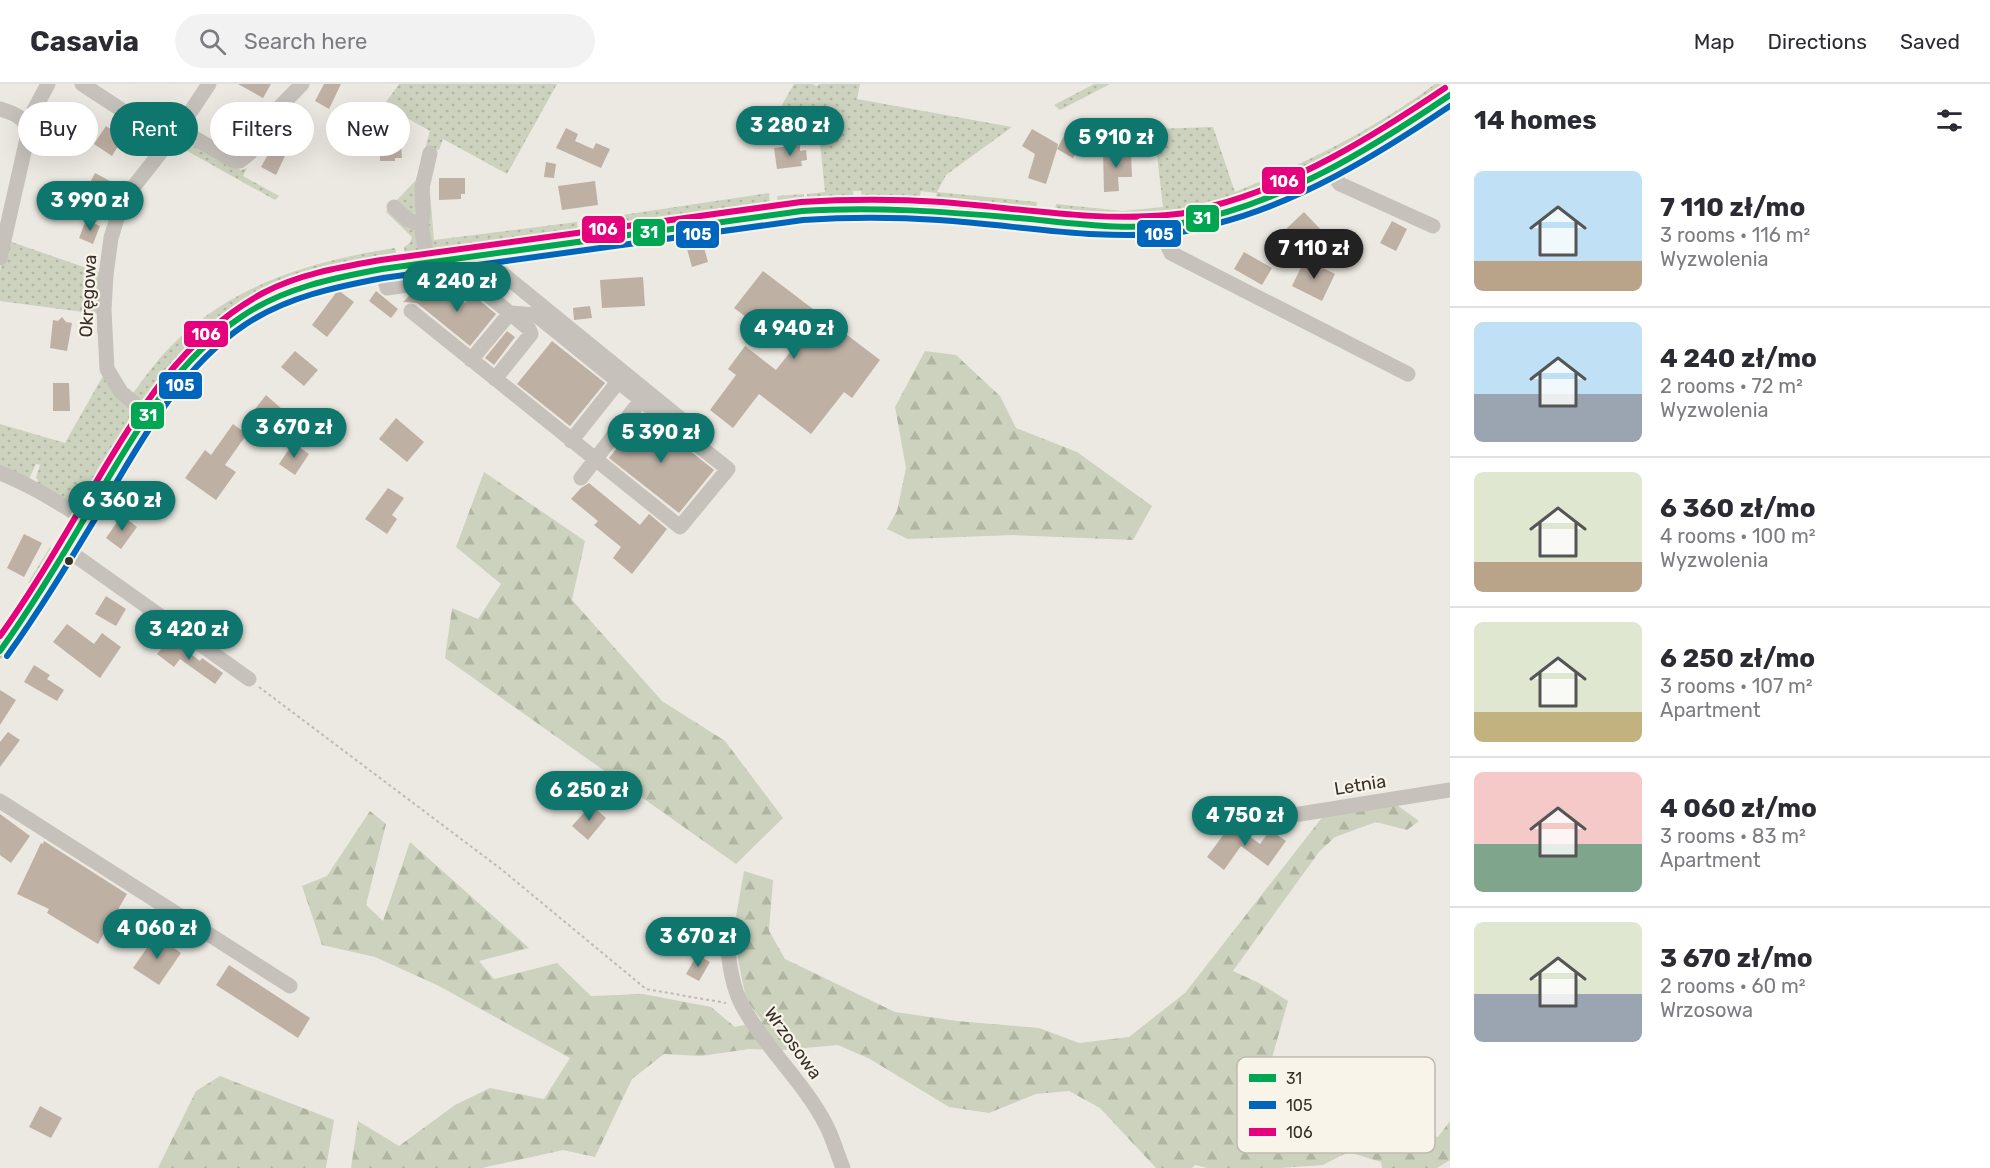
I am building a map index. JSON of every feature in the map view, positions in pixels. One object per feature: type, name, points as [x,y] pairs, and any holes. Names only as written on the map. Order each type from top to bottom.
[{"type":"street","points":[[38,102],[48,84]]},
{"type":"street","points":[[82,84],[114,102]]},
{"type":"street","name":"Okręgowa","points":[[197,102],[209,84]]},
{"type":"street","points":[[198,145],[234,161],[240,161],[250,153],[273,114],[302,84]]},
{"type":"street","points":[[0,651],[22,620],[148,415],[172,381],[220,331],[269,300],[309,284],[428,262],[776,214],[848,208],[940,211],[1103,226],[1163,225],[1198,220],[1241,208],[1280,193],[1329,169],[1407,124],[1450,95]]},
{"type":"street","points":[[0,109],[18,115],[26,124],[28,134],[0,258]]},
{"type":"street","points":[[428,262],[421,225],[422,188],[430,153]]},
{"type":"street","name":"Okręgowa","points":[[148,415],[121,392],[107,369],[104,309],[111,238],[124,202],[157,156]]},
{"type":"street","points":[[1329,169],[1340,184],[1433,226]]},
{"type":"street","points":[[394,207],[407,219],[421,225]]},
{"type":"street","points":[[1163,225],[1165,240],[1172,253],[1408,374]]},
{"type":"street","points":[[484,290],[494,279],[498,270],[497,253]]},
{"type":"street","points":[[382,269],[387,288],[464,277],[484,290],[529,329],[531,334],[495,379]]},
{"type":"street","points":[[498,270],[736,463]]},
{"type":"street","points":[[411,311],[680,527],[728,468],[536,315],[510,313]]},
{"type":"street","points":[[471,360],[510,313]]},
{"type":"street","points":[[571,441],[618,382]]},
{"type":"street","points":[[581,478],[641,400]]},
{"type":"street","points":[[0,473],[24,482],[55,499],[84,519]]},
{"type":"street","points":[[66,549],[249,679]]},
{"type":"street","name":"Letnia","points":[[1275,818],[1450,790]]},
{"type":"street","points":[[0,801],[290,986]]},
{"type":"street","name":"Wrzosowa","points":[[726,935],[731,970],[742,1006],[827,1126],[843,1168]]},
{"type":"path","points":[[249,679],[501,869],[646,989],[742,1006]]},
{"type":"green space","points":[[399,84],[557,84],[507,174],[443,139],[439,150],[427,146],[420,176],[416,212],[413,214],[394,203],[416,180],[430,131],[410,120],[410,102],[386,102]]},
{"type":"green space","points":[[794,84],[817,86],[819,84],[860,84],[857,99],[1012,127],[946,175],[937,192],[1037,202],[1036,210],[935,200],[937,193],[921,191],[919,199],[862,197],[861,191],[853,191],[854,198],[808,200],[807,194],[825,192],[817,113],[782,111],[776,126],[771,124]]},
{"type":"green space","points":[[1094,84],[1110,84],[1060,110],[1054,105]]},
{"type":"green space","points":[[1435,84],[1448,84],[1400,116],[1296,175],[1237,199],[1160,215],[1108,216],[1055,212],[1056,204],[1123,211],[1163,207],[1154,129],[1213,127],[1235,192],[1287,170],[1364,131]]},
{"type":"green space","points":[[198,146],[210,152],[210,156],[216,156],[241,170],[247,168],[243,176],[279,196],[275,200],[196,156]]},
{"type":"green space","points":[[429,181],[434,240],[577,222],[578,231],[433,251],[429,246],[426,188]]},
{"type":"green space","points":[[769,193],[770,205],[610,226],[609,217]]},
{"type":"green space","points":[[804,194],[804,201],[778,204],[777,196]]},
{"type":"green space","points":[[390,207],[417,233],[422,252],[405,255],[404,247],[410,243],[412,237],[386,212]]},
{"type":"green space","points":[[599,219],[601,228],[581,231],[580,221]]},
{"type":"green space","points":[[6,240],[101,273],[100,333],[97,333],[98,314],[0,301],[0,271]]},
{"type":"green space","points":[[395,248],[397,256],[318,270],[281,282],[257,294],[214,324],[194,342],[175,361],[142,404],[131,396],[159,359],[183,334],[237,296],[266,282],[329,261]]},
{"type":"green space","points":[[925,351],[956,355],[1000,396],[1016,428],[1077,452],[1152,506],[1133,540],[1013,535],[908,539],[887,529],[897,511],[906,468],[895,407]]},
{"type":"green space","points":[[104,374],[136,415],[77,509],[37,485],[36,478],[40,465],[36,464],[28,481],[0,468],[0,424],[65,443]]},
{"type":"green space","points":[[484,472],[585,541],[572,600],[662,701],[725,741],[783,818],[736,864],[445,658],[452,608],[478,619],[501,584],[456,547]]},
{"type":"green space","points":[[50,547],[53,549],[32,584],[28,583]]},
{"type":"green space","points":[[1394,803],[1419,821],[1407,830],[1376,822],[1335,837],[1319,852],[1233,971],[1259,983],[1288,1001],[1272,1057],[1237,1057],[1237,1153],[1346,1153],[1323,1165],[1280,1168],[1207,1168],[1195,1165],[1192,1168],[1156,1168],[1100,1108],[1069,1091],[1036,1094],[989,1113],[949,1107],[870,1059],[838,1045],[783,1050],[749,1049],[701,1056],[664,1054],[632,1079],[595,1157],[563,1150],[482,1168],[351,1168],[358,1121],[399,1146],[455,1105],[490,1088],[544,1099],[570,1058],[437,985],[375,957],[322,945],[302,886],[327,876],[370,811],[386,824],[366,905],[383,921],[410,842],[529,948],[479,961],[494,979],[557,963],[591,996],[643,994],[711,1007],[735,1027],[762,1021],[746,999],[733,934],[744,871],[773,880],[769,931],[785,959],[895,1012],[957,1021],[1039,1028],[1079,1043],[1129,1037],[1185,993],[1324,815]]},
{"type":"green space","points":[[220,1076],[334,1120],[326,1168],[158,1168],[196,1091]]},
{"type":"green space","points":[[1450,1121],[1450,1160],[1437,1168],[1382,1168],[1381,1162],[1351,1153],[1435,1153],[1435,1136],[1438,1137]]},
{"type":"building","points":[[238,84],[271,84],[263,98]]},
{"type":"building","points":[[324,84],[341,84],[332,102],[326,102],[326,107],[315,101]]},
{"type":"building","points":[[1071,123],[1087,132],[1073,158],[1057,149]]},
{"type":"building","points":[[106,126],[110,129],[110,155],[98,147],[98,138]]},
{"type":"building","points":[[566,128],[578,134],[575,141],[593,149],[596,143],[610,149],[601,168],[556,148]]},
{"type":"building","points":[[1032,129],[1058,144],[1046,184],[1028,178],[1035,154],[1022,146]]},
{"type":"building","points":[[800,145],[800,151],[806,150],[807,160],[801,161],[802,166],[777,169],[774,148]]},
{"type":"building","points":[[1103,151],[1117,151],[1118,155],[1131,154],[1132,177],[1118,177],[1119,191],[1104,192]]},
{"type":"building","points":[[267,156],[285,156],[276,175],[261,167]]},
{"type":"building","points":[[380,156],[402,156],[402,158],[395,158],[395,161],[380,161]]},
{"type":"building","points":[[546,162],[556,164],[554,178],[544,177]]},
{"type":"building","points":[[95,173],[110,181],[95,206],[82,198]]},
{"type":"building","points":[[439,178],[465,178],[465,194],[461,194],[461,199],[439,200]]},
{"type":"building","points":[[595,181],[598,205],[562,210],[558,186]]},
{"type":"building","points":[[1304,212],[1322,231],[1304,248],[1286,229]]},
{"type":"building","points":[[86,220],[100,226],[93,244],[79,238]]},
{"type":"building","points":[[1392,221],[1407,229],[1396,251],[1380,243]]},
{"type":"building","points":[[703,244],[708,262],[692,267],[687,249]]},
{"type":"building","points":[[1244,252],[1272,268],[1262,285],[1234,269]]},
{"type":"building","points":[[1305,259],[1335,274],[1322,301],[1292,286]]},
{"type":"building","points":[[763,271],[880,360],[852,398],[844,392],[811,434],[759,394],[733,428],[710,410],[736,375],[728,369],[745,346],[776,370],[791,351],[734,308]]},
{"type":"building","points":[[643,277],[645,306],[602,308],[600,280]]},
{"type":"building","points":[[449,289],[465,303],[473,295],[496,314],[470,346],[417,303],[403,302],[410,295],[422,293],[430,300],[439,290]]},
{"type":"building","points":[[338,290],[354,302],[327,337],[312,325]]},
{"type":"building","points":[[376,291],[398,309],[391,318],[369,301]]},
{"type":"building","points":[[590,306],[592,318],[574,320],[573,308]]},
{"type":"building","points":[[62,317],[66,322],[72,323],[67,351],[50,348],[53,320],[58,321]]},
{"type":"building","points":[[507,331],[515,337],[494,365],[485,358]]},
{"type":"building","points":[[552,341],[605,383],[570,426],[517,384]]},
{"type":"building","points":[[295,351],[318,370],[304,386],[281,367]]},
{"type":"building","points":[[53,383],[69,383],[70,411],[53,411]]},
{"type":"building","points":[[266,395],[282,409],[269,426],[252,413]]},
{"type":"building","points":[[644,414],[714,470],[679,513],[609,458]]},
{"type":"building","points":[[396,418],[424,442],[407,462],[379,439]]},
{"type":"building","points":[[233,424],[247,434],[225,465],[236,472],[216,500],[185,478],[205,450],[211,455]]},
{"type":"building","points":[[293,443],[309,454],[295,475],[279,464]]},
{"type":"building","points":[[589,483],[640,525],[649,514],[667,529],[632,574],[613,558],[621,547],[594,525],[598,521],[571,499]]},
{"type":"building","points":[[388,488],[404,498],[392,515],[397,519],[387,534],[365,519]]},
{"type":"building","points":[[122,515],[137,527],[121,549],[106,538]]},
{"type":"building","points":[[24,534],[42,543],[24,577],[7,568]]},
{"type":"building","points":[[106,596],[126,609],[116,626],[95,614]]},
{"type":"building","points":[[67,624],[94,644],[102,633],[121,647],[100,678],[53,642]]},
{"type":"building","points":[[170,638],[200,661],[202,658],[223,673],[215,684],[180,659],[174,667],[157,654]]},
{"type":"building","points":[[34,665],[50,675],[47,679],[64,690],[57,701],[24,682]]},
{"type":"building","points":[[0,690],[16,700],[0,725]]},
{"type":"building","points":[[8,732],[20,740],[0,767],[0,742]]},
{"type":"building","points":[[591,805],[606,818],[588,840],[572,826]]},
{"type":"building","points":[[0,814],[30,836],[11,863],[0,855]]},
{"type":"building","points":[[1232,823],[1260,844],[1270,830],[1286,841],[1268,866],[1241,846],[1224,870],[1207,857]]},
{"type":"building","points":[[44,841],[127,894],[98,944],[47,913],[49,909],[17,894]]},
{"type":"building","points":[[156,935],[181,953],[159,985],[133,968]]},
{"type":"building","points":[[697,955],[710,962],[699,981],[686,974]]},
{"type":"building","points":[[229,965],[310,1018],[298,1038],[216,985]]},
{"type":"building","points":[[40,1106],[62,1118],[51,1138],[29,1127]]},
{"type":"transit line","name":"106","points":[[0,636],[36,582],[126,432],[164,379],[209,331],[235,311],[277,286],[306,276],[381,260],[801,202],[924,201],[1059,214],[1118,217],[1181,213],[1243,197],[1304,172],[1391,123],[1445,88]]},
{"type":"transit line","name":"31","points":[[0,651],[47,581],[121,456],[155,404],[174,380],[216,336],[257,307],[291,291],[327,280],[382,269],[802,211],[911,210],[1121,227],[1182,223],[1218,215],[1289,189],[1388,136],[1450,95]]},
{"type":"transit line","name":"105","points":[[7,656],[65,568],[144,436],[180,386],[222,342],[246,324],[295,300],[329,289],[383,278],[803,220],[922,219],[1060,232],[1120,235],[1189,231],[1246,215],[1308,190],[1367,159],[1450,106]]}]
